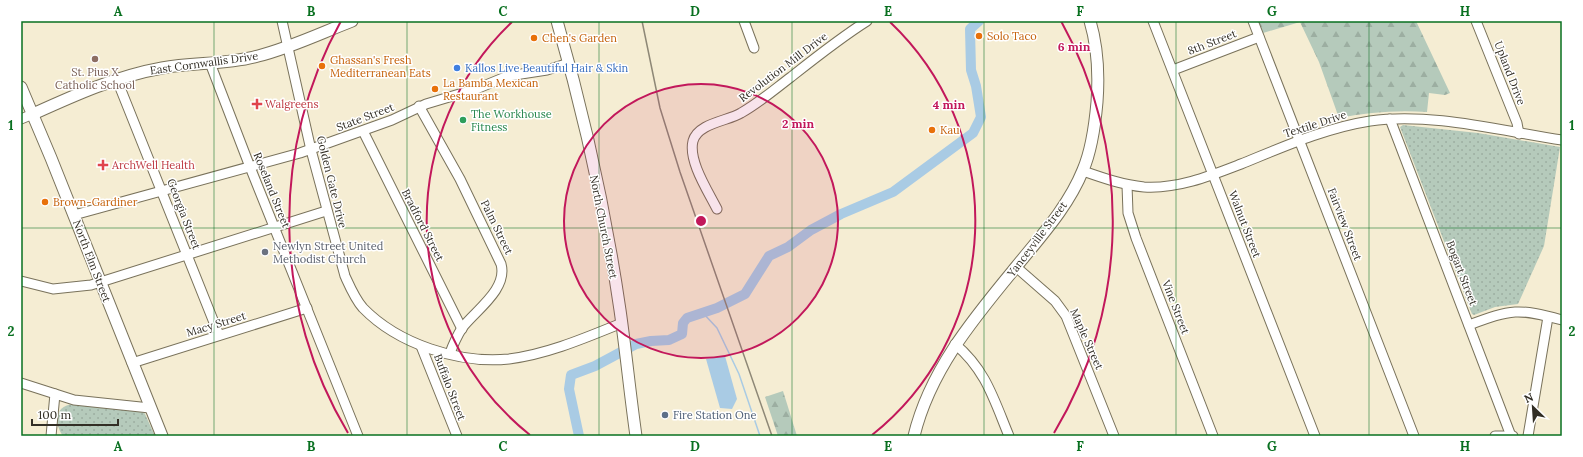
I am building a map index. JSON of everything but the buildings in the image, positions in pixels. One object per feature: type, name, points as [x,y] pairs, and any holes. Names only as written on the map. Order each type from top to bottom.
[{"type":"main road","name":"East Cornwallis Drive","points":[[33,114],[117,80],[163,68],[241,60],[288,46],[352,21]]},
{"type":"main road","name":"North Church Street","points":[[557,21],[569,63],[597,186],[622,323],[636,436]]},
{"type":"main road","name":"Yanceyville Street","points":[[914,436],[927,393],[955,344],[1061,211],[1083,170],[1093,133],[1098,92],[1097,57],[1090,21]]},
{"type":"main road","name":"North Elm Street","points":[[21,87],[162,436]]},
{"type":"street","name":"Golden Gate Drive","points":[[282,21],[326,211],[345,276],[352,292],[362,307],[378,322],[398,335],[421,346],[450,353],[489,359],[508,359],[530,355],[581,339],[622,323]]},
{"type":"street","points":[[744,21],[754,48]]},
{"type":"street","name":"Revolution Mill Drive","points":[[717,209],[695,164],[692,148],[697,135],[718,120],[727,119],[746,110],[867,21]]},
{"type":"street","name":"Walnut Street","points":[[1153,21],[1315,436]]},
{"type":"street","name":"Fairview Street","points":[[1253,21],[1414,436]]},
{"type":"street","name":"Upland Drive","points":[[1476,21],[1517,123],[1519,134]]},
{"type":"street","name":"8th Street","points":[[1173,70],[1259,37]]},
{"type":"street","name":"Roseland Street","points":[[210,63],[358,436]]},
{"type":"street","name":"State Street","points":[[74,215],[311,150],[401,116],[419,106],[476,89],[512,74],[547,70],[569,63]]},
{"type":"street","name":"Georgia Street","points":[[117,80],[219,335]]},
{"type":"street","name":"Palm Street","points":[[419,106],[460,179],[503,271],[497,288],[462,329],[450,353]]},
{"type":"street","points":[[21,119],[33,114]]},
{"type":"street","name":"Textile Drive","points":[[1083,170],[1128,185],[1146,187],[1173,186],[1213,174],[1326,131],[1353,124],[1390,119],[1428,120],[1562,140]]},
{"type":"street","name":"Bogart Street","points":[[1390,119],[1512,436]]},
{"type":"street","name":"Bradford Street","points":[[363,131],[462,329]]},
{"type":"street","name":"Vine Street","points":[[1128,185],[1128,212],[1136,238],[1213,436]]},
{"type":"street","points":[[21,281],[53,289],[74,288],[100,283],[326,211]]},
{"type":"street","name":"Maple Street","points":[[1016,268],[1055,302],[1066,316],[1114,436]]},
{"type":"street","name":"Macy Street","points":[[132,363],[307,308]]},
{"type":"street","points":[[1469,325],[1512,311],[1530,312],[1562,320]]},
{"type":"street","points":[[1528,436],[1548,317]]},
{"type":"street","points":[[955,344],[967,354],[986,379],[1009,436]]},
{"type":"street","name":"Buffalo Street","points":[[421,346],[457,436]]},
{"type":"street","points":[[21,384],[98,404],[150,408]]},
{"type":"street","points":[[51,436],[55,394]]},
{"type":"street","points":[[1495,436],[1512,436]]},
{"type":"green space","points":[[1258,21],[1416,21],[1450,93],[1445,95],[1429,93],[1427,112],[1383,112],[1339,118],[1319,62],[1300,22],[1263,33]]},
{"type":"green space","points":[[1403,125],[1478,133],[1560,147],[1544,246],[1518,304],[1495,307],[1474,315],[1472,314],[1400,127]]},
{"type":"green space","points":[[783,391],[797,436],[778,436],[765,397]]},
{"type":"green space","points":[[72,404],[143,411],[155,436],[63,436],[58,426],[57,417],[62,409]]},
{"type":"water","points":[[725,356],[737,399],[732,409],[720,408],[706,359]]},
{"type":"waterway","points":[[579,436],[569,389],[571,375],[595,366],[636,344],[669,340],[682,334],[683,323],[687,318],[717,308],[745,294],[769,256],[788,247],[811,230],[841,214],[893,192],[973,133],[981,117],[976,86],[971,70],[970,29],[979,21]]},
{"type":"waterway","points":[[702,312],[717,328],[739,374],[760,436]]},
{"type":"railway","points":[[642,21],[660,108],[680,172],[772,436]]},
{"type":"place","name":"Solo Taco","points":[[979,36]]},
{"type":"place","name":"Chen's Garden","points":[[534,38]]},
{"type":"place","name":"St. Pius X Catholic School","points":[[95,59]]},
{"type":"place","name":"Ghassan's Fresh Mediterranean Eats","points":[[322,66]]},
{"type":"place","name":"Kallos Live Beautiful Hair & Skin","points":[[457,68]]},
{"type":"place","name":"La Bamba Mexican Restaurant","points":[[435,89]]},
{"type":"place","name":"Walgreens","points":[[257,104]]},
{"type":"place","name":"The Workhouse Fitness","points":[[463,120]]},
{"type":"place","name":"Kau","points":[[932,130]]},
{"type":"place","name":"ArchWell Health","points":[[103,165]]},
{"type":"place","name":"Brown-Gardiner","points":[[45,202]]},
{"type":"place","name":"Newlyn Street United Methodist Church","points":[[265,252]]},
{"type":"place","name":"Fire Station One","points":[[665,415]]}]
